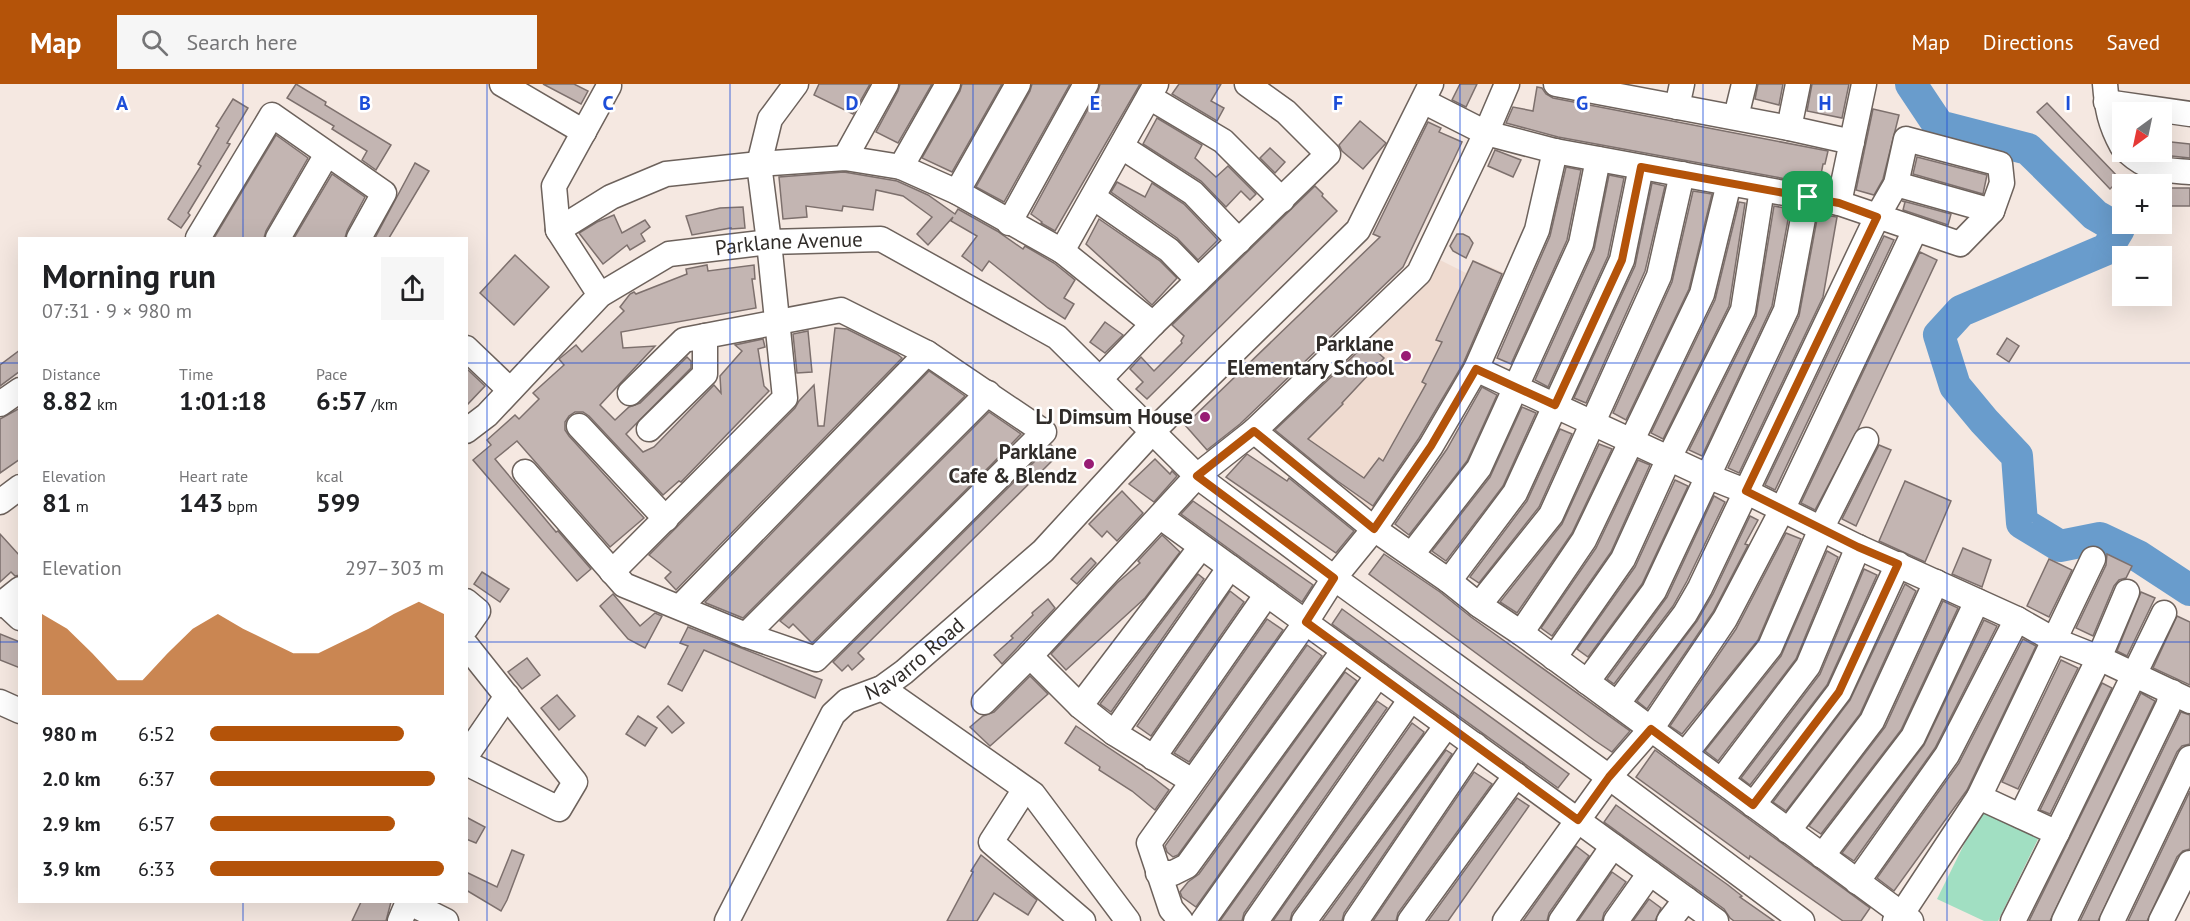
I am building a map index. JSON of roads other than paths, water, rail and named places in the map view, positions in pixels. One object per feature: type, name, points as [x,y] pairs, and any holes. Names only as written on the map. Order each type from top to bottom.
[{"type":"street","points":[[501,84],[584,132]]},
{"type":"street","points":[[612,572],[785,398],[759,164],[770,119],[796,84]]},
{"type":"street","points":[[845,158],[886,84]]},
{"type":"street","points":[[901,166],[948,84]]},
{"type":"street","points":[[957,192],[1018,84]]},
{"type":"street","points":[[1009,222],[1086,84]]},
{"type":"street","points":[[1101,378],[1153,324],[1328,154],[1286,112],[1247,84]]},
{"type":"street","points":[[984,702],[1030,656],[1197,476],[1254,431],[1419,273],[1486,134],[1507,84]]},
{"type":"street","points":[[1556,84],[1614,90],[1677,107],[1737,117],[1852,142]]},
{"type":"street","points":[[1677,107],[1682,84]]},
{"type":"street","points":[[1737,117],[1744,84]]},
{"type":"street","points":[[1789,128],[1798,84]]},
{"type":"street","points":[[1839,203],[1864,84]]},
{"type":"street","points":[[600,295],[558,230],[554,186],[609,86]]},
{"type":"street","points":[[1062,251],[1153,91],[1223,141],[1282,200]]},
{"type":"street","points":[[1427,92],[1486,134],[1555,151],[1839,203],[1877,217],[1915,230],[1960,244],[1992,211],[2002,183],[2000,164],[1906,139],[1896,184],[1877,217],[1692,601],[1617,705]]},
{"type":"street","name":"Navarro Road","points":[[727,921],[833,714],[847,700],[882,688],[903,672],[1042,551],[1154,430],[1358,230],[1427,92]]},
{"type":"street","points":[[2112,127],[2106,93],[2190,114]]},
{"type":"street","points":[[199,237],[272,115],[384,193],[359,237]]},
{"type":"street","points":[[1122,147],[1193,193],[1239,241]]},
{"type":"street","points":[[1181,921],[1171,909],[1149,843],[1306,622],[1334,578],[1374,529],[1431,446],[1476,369],[1537,230],[1555,151]]},
{"type":"street","points":[[279,237],[327,154]]},
{"type":"street","points":[[558,230],[611,197],[666,174],[845,158],[901,166],[957,192],[1062,251],[1153,324]]},
{"type":"street","points":[[1412,554],[1479,468],[1581,244],[1598,159]]},
{"type":"street","points":[[2139,162],[2159,170],[2190,172]]},
{"type":"street","points":[[1449,581],[1515,493],[1622,260],[1641,167]]},
{"type":"street","points":[[1479,605],[1551,515],[1659,276],[1682,174]]},
{"type":"street","points":[[1521,633],[1584,540],[1702,294],[1729,183]]},
{"type":"street","points":[[1896,184],[1992,211]]},
{"type":"street","points":[[1554,658],[1623,559],[1669,458],[1743,310],[1762,189]]},
{"type":"street","points":[[1093,197],[1169,250],[1198,280]]},
{"type":"street","points":[[1587,682],[1654,591],[1786,310],[1808,197]]},
{"type":"street","points":[[1505,921],[1609,777],[1651,729],[1725,619],[1782,510],[1915,230]]},
{"type":"street","name":"Parklane Avenue","points":[[468,429],[487,415],[600,295],[669,254],[769,242],[881,239],[1057,337],[1154,430],[1197,476],[1802,921]]},
{"type":"street","points":[[525,472],[624,585],[746,635],[816,659],[1044,432],[927,353],[841,310],[684,340],[630,393]]},
{"type":"street","points":[[649,429],[705,374],[705,336]]},
{"type":"street","points":[[468,350],[510,390]]},
{"type":"street","points":[[680,607],[927,353]]},
{"type":"street","points":[[1476,369],[1707,476],[1746,491],[1858,547],[2017,620],[2054,640],[2181,696],[2168,706],[2064,921]]},
{"type":"street","points":[[0,404],[18,391]]},
{"type":"street","points":[[746,635],[988,393]]},
{"type":"street","points":[[579,426],[666,519]]},
{"type":"street","points":[[1254,431],[1374,529],[1412,554],[1685,754],[1857,882],[1902,919],[1979,797],[2093,559]]},
{"type":"street","points":[[1685,754],[1770,647],[1821,529],[1866,440]]},
{"type":"street","points":[[1161,517],[1716,921]]},
{"type":"street","points":[[1080,706],[1202,547]]},
{"type":"street","points":[[1721,781],[1808,666],[1858,547]]},
{"type":"street","points":[[1753,805],[1839,692],[1898,564]]},
{"type":"street","points":[[1114,733],[1230,567]]},
{"type":"street","points":[[1788,831],[1872,720],[1936,582]]},
{"type":"street","points":[[2021,816],[2099,658],[2127,592]]},
{"type":"street","points":[[1153,758],[1267,594]]},
{"type":"street","points":[[1822,856],[1913,737],[1977,601]]},
{"type":"street","points":[[468,603],[478,611],[468,625]]},
{"type":"street","points":[[2013,921],[2164,613]]},
{"type":"street","points":[[1857,882],[1947,755],[2017,620]]},
{"type":"street","points":[[468,647],[575,782],[559,809],[468,764]]},
{"type":"street","points":[[1158,873],[1173,873],[1187,866],[1344,650]]},
{"type":"street","points":[[1030,656],[1080,706],[1114,733],[1192,781]]},
{"type":"street","points":[[1203,921],[1378,675]]},
{"type":"street","points":[[882,688],[1033,794],[1128,921]]},
{"type":"street","points":[[468,753],[507,696]]},
{"type":"street","points":[[1256,921],[1411,699]]},
{"type":"street","points":[[0,702],[18,710]]},
{"type":"street","points":[[1304,921],[1447,725]]},
{"type":"street","points":[[1356,921],[1475,745]]},
{"type":"street","points":[[2112,921],[2190,758]]},
{"type":"street","points":[[1410,921],[1516,776]]},
{"type":"street","points":[[1025,789],[991,842],[1083,921]]},
{"type":"street","points":[[1979,797],[2057,833]]},
{"type":"street","points":[[1561,921],[1613,846]]},
{"type":"street","points":[[2161,921],[2190,863]]},
{"type":"street","points":[[1616,921],[1650,873]]},
{"type":"street","points":[[1670,921],[1686,899]]},
{"type":"street","points":[[399,921],[408,903]]},
{"type":"street","points":[[410,903],[446,921]]},
{"type":"waterway","points":[[1911,84],[1939,126],[2028,149],[2095,215],[2119,229],[2107,249],[1961,311],[1939,335],[1955,386],[2017,456],[2022,523],[2060,546],[2100,538],[2138,556],[2190,590]]},
{"type":"place","name":"Parklane Elementary School","points":[[1406,356]]},
{"type":"place","name":"LJ Dimsum House","points":[[1205,417]]},
{"type":"place","name":"Parklane Cafe & Blendz","points":[[1089,464]]}]
